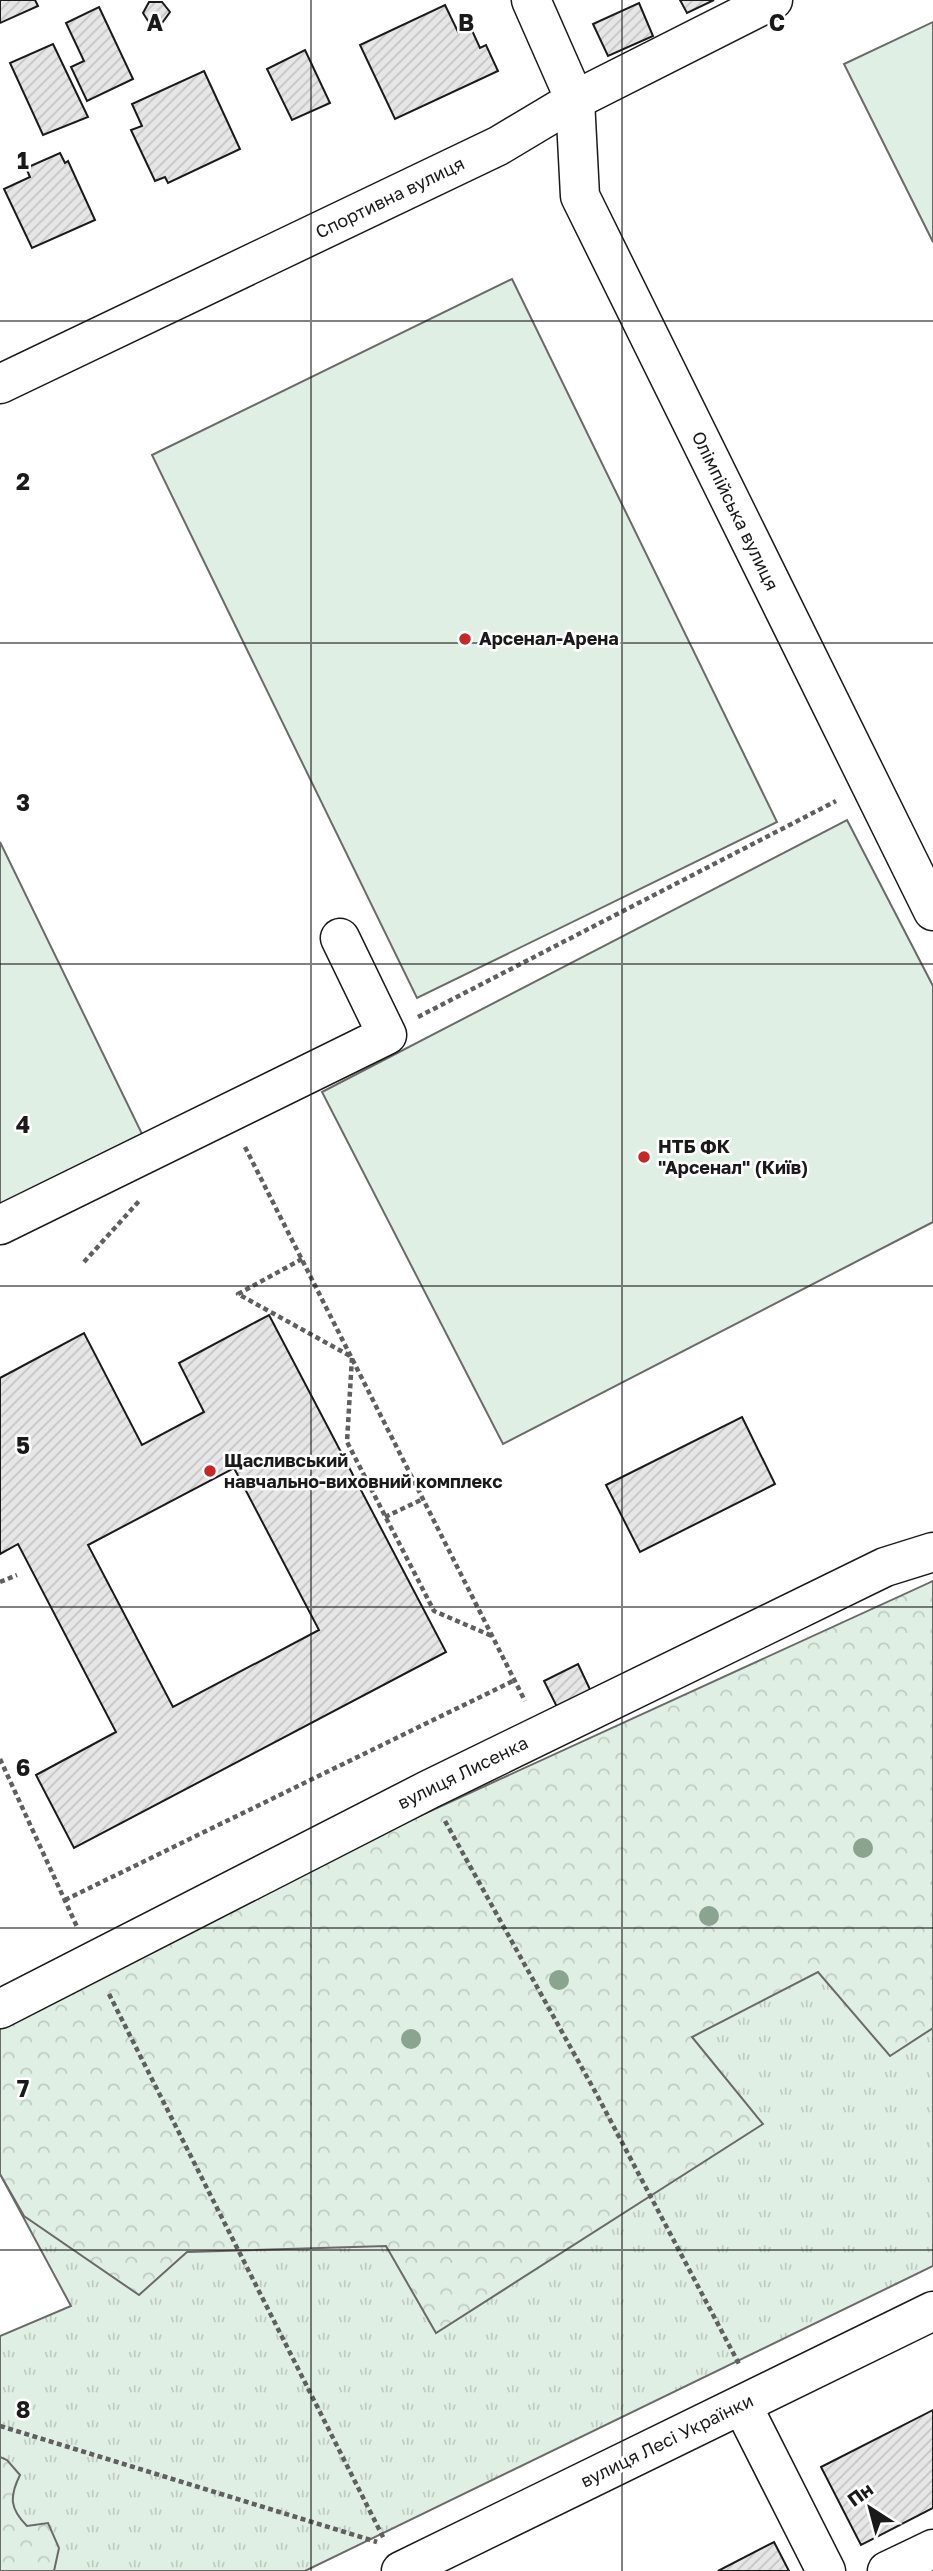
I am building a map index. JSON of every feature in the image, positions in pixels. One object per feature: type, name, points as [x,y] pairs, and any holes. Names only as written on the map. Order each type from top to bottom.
[{"type":"street","points":[[531,0],[575,100]]},
{"type":"street","name":"Спортивна вулиця","points":[[0,384],[498,146],[575,100],[773,0]]},
{"type":"street","name":"Олімпійська вулиця","points":[[575,100],[580,196],[933,912]]},
{"type":"street","points":[[0,1225],[387,1035],[340,938]]},
{"type":"street","name":"вулиця Лисенка","points":[[0,2010],[428,1790],[885,1567],[933,1552]]},
{"type":"street","name":"вулиця Лесі Українки","points":[[401,2571],[742,2388],[933,2311]]},
{"type":"street","points":[[742,2388],[826,2571]]},
{"type":"street","points":[[887,2571],[933,2549]]},
{"type":"path","points":[[387,1035],[444,1001],[870,784]]},
{"type":"path","points":[[228,1112],[542,1735]]},
{"type":"path","points":[[302,1259],[238,1294],[352,1357]]},
{"type":"path","points":[[352,1357],[347,1442],[434,1611],[492,1636]]},
{"type":"path","points":[[385,1517],[423,1499]]},
{"type":"path","points":[[0,1583],[17,1575]]},
{"type":"path","points":[[65,1900],[514,1680]]},
{"type":"path","points":[[0,1759],[93,1962],[388,2546],[0,2426]]},
{"type":"path","points":[[428,1790],[597,2095],[742,2388]]},
{"type":"green space","points":[[933,22],[933,242],[844,64]]},
{"type":"green space","name":"Арсенал-Арена","points":[[512,279],[777,822],[417,998],[152,455]]},
{"type":"green space","name":"НТБ ФК \"Арсенал\" (Київ)","points":[[847,820],[933,986],[933,1222],[503,1444],[322,1092]]},
{"type":"green space","points":[[0,842],[144,1138],[0,1208]]},
{"type":"green space","points":[[933,1581],[933,2266],[305,2571],[0,2571],[0,2336],[71,2306],[0,2174]]},
{"type":"green space","points":[[933,1581],[933,2028],[890,2056],[818,1972],[692,2037],[763,2124],[436,2333],[386,2246],[187,2252],[139,2295],[24,2216],[0,2174],[0,2025],[343,1851]]},
{"type":"green space","points":[[0,2457],[7,2460],[20,2475],[13,2502],[21,2520],[27,2526],[48,2523],[59,2548],[54,2571],[0,2571]]},
{"type":"building","points":[[0,0],[35,0],[38,6],[0,23]]},
{"type":"building","points":[[680,0],[714,0],[687,13]]},
{"type":"building","points":[[149,2],[162,2],[170,12],[162,23],[150,24],[143,13]]},
{"type":"building","points":[[639,3],[653,36],[608,56],[593,24]]},
{"type":"building","points":[[445,5],[458,32],[470,26],[480,48],[486,45],[498,71],[395,119],[360,45]]},
{"type":"building","points":[[99,7],[133,79],[87,101],[71,67],[84,61],[66,23]]},
{"type":"building","points":[[53,44],[88,117],[43,135],[10,63]]},
{"type":"building","points":[[305,50],[330,103],[292,120],[267,69]]},
{"type":"building","points":[[204,71],[240,149],[168,183],[165,177],[155,181],[131,130],[142,126],[132,104]]},
{"type":"building","points":[[60,153],[65,163],[68,161],[95,220],[32,248],[4,189],[30,177],[26,168]]},
{"type":"building","points":[[269,1315],[446,1652],[74,1848],[36,1775],[116,1732],[18,1544],[0,1554],[0,1378],[84,1333],[142,1445],[204,1412],[179,1363]],"holes":[[[234,1468],[319,1630],[173,1707],[88,1545]]]},
{"type":"building","points":[[742,1417],[775,1484],[640,1552],[606,1485]]},
{"type":"building","points":[[578,1664],[595,1700],[562,1717],[544,1681]]},
{"type":"building","points":[[933,2410],[933,2508],[861,2545],[821,2467]]},
{"type":"building","points":[[774,2542],[789,2571],[718,2571]]},
{"type":"place","name":"Арсенал-Арена","points":[[465,639]]},
{"type":"place","name":"НТБ ФК \"Арсенал\" (Київ)","points":[[644,1157]]},
{"type":"place","name":"Щасливський навчально-виховний комплекс","points":[[210,1471]]}]
